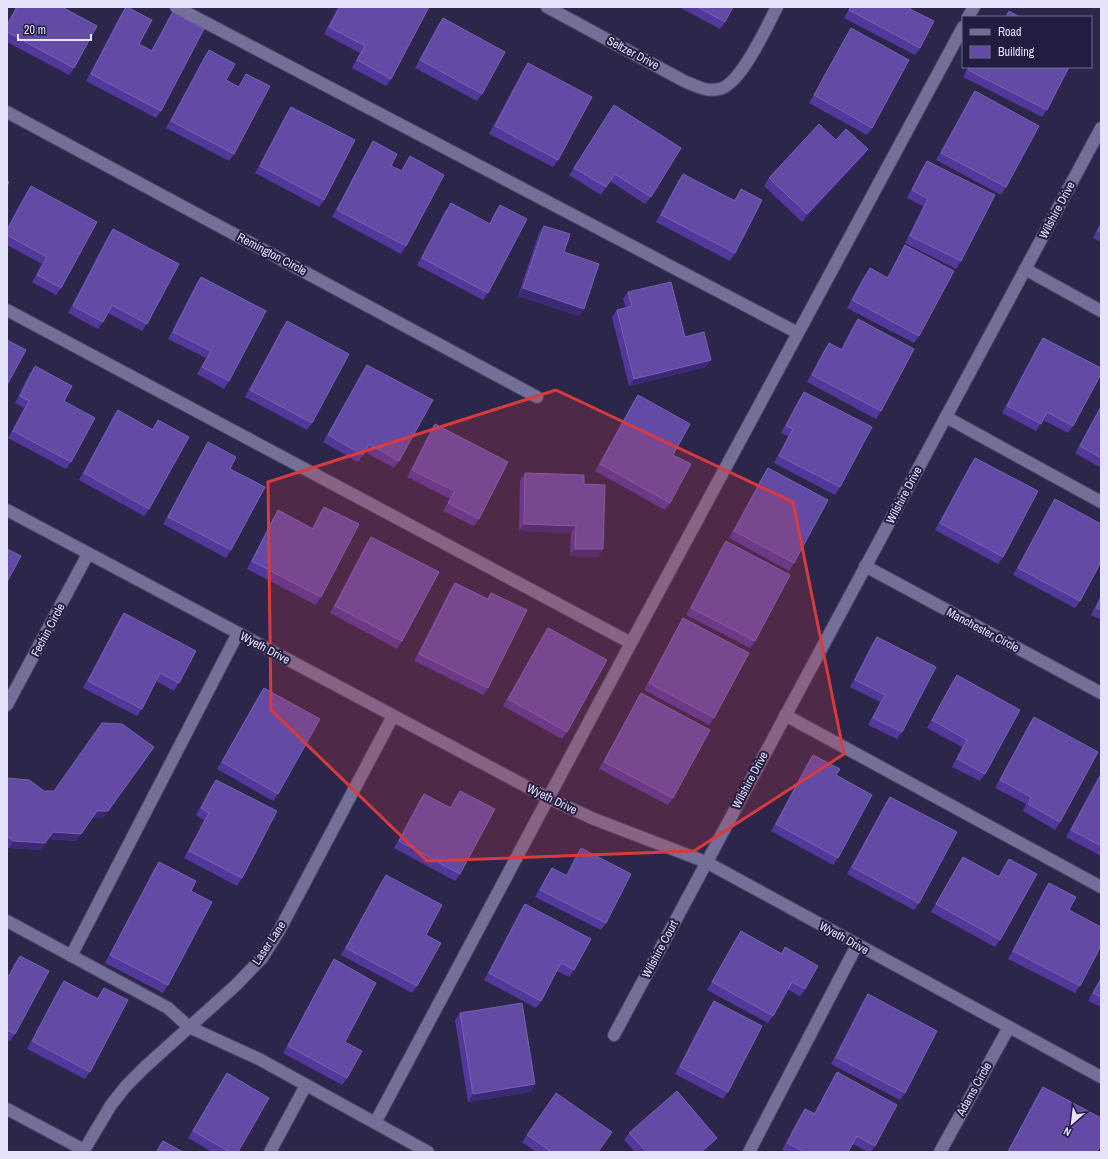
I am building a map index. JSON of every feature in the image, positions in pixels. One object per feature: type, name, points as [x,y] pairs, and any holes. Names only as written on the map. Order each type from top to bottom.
[{"type":"street","points":[[176,7],[798,333]]},
{"type":"street","name":"Seltzer Drive","points":[[547,7],[684,81],[705,90],[721,89],[735,79],[745,66],[777,7]]},
{"type":"street","points":[[969,16],[974,7]]},
{"type":"street","points":[[375,1123],[631,643],[962,29]]},
{"type":"street","name":"Remington Circle","points":[[7,112],[537,397]]},
{"type":"street","name":"Wilshire Drive","points":[[706,862],[1101,128]]},
{"type":"street","points":[[1025,269],[1101,311]]},
{"type":"street","points":[[7,310],[631,643]]},
{"type":"street","points":[[946,417],[1101,502]]},
{"type":"street","name":"Wyeth Drive","points":[[7,510],[548,798],[594,819],[706,862],[1101,1078]]},
{"type":"street","name":"Fechin Circle","points":[[7,705],[88,554]]},
{"type":"street","name":"Manchester Circle","points":[[865,566],[1101,694]]},
{"type":"street","points":[[71,956],[238,633]]},
{"type":"street","points":[[785,715],[1101,887]]},
{"type":"street","name":"Laser Lane","points":[[83,1151],[111,1105],[126,1086],[236,985],[262,958],[279,931],[393,716]]},
{"type":"street","name":"Wilshire Court","points":[[614,1035],[706,862]]},
{"type":"street","points":[[7,921],[168,1008],[189,1027],[259,1059],[428,1152]]},
{"type":"street","points":[[749,1152],[857,945]]},
{"type":"street","name":"Adams Circle","points":[[940,1152],[1008,1027]]},
{"type":"street","points":[[270,1152],[306,1085]]},
{"type":"street","points":[[7,1108],[83,1151]]},
{"type":"highlighted area","points":[[556,390],[793,502],[844,754],[694,851],[427,861],[271,710],[268,482]]},
{"type":"building","points":[[17,7],[62,7],[97,26],[74,68],[7,32],[7,26]]},
{"type":"building","points":[[126,7],[152,20],[139,44],[152,51],[173,12],[204,29],[161,111],[91,74]]},
{"type":"building","points":[[340,7],[429,7],[391,79],[357,60],[365,46],[329,27]]},
{"type":"building","points":[[697,7],[733,7],[725,22]]},
{"type":"building","points":[[851,7],[911,7],[910,9],[934,21],[920,48],[849,10]]},
{"type":"building","points":[[1009,11],[1018,16],[1006,16]]},
{"type":"building","points":[[443,18],[505,52],[482,94],[420,60]]},
{"type":"building","points":[[851,28],[909,60],[872,128],[814,95]]},
{"type":"building","points":[[209,50],[235,64],[226,80],[239,87],[246,74],[270,86],[234,154],[171,121]]},
{"type":"building","points":[[528,63],[592,97],[558,160],[495,126]]},
{"type":"building","points":[[969,68],[1068,68],[1047,110],[968,70]]},
{"type":"building","points":[[975,91],[1039,126],[1006,187],[941,153]]},
{"type":"building","points":[[614,105],[681,148],[651,197],[615,174],[606,187],[574,168]]},
{"type":"building","points":[[291,107],[355,140],[324,200],[260,166]]},
{"type":"building","points":[[819,124],[836,140],[846,129],[868,149],[807,214],[769,178]]},
{"type":"building","points":[[373,141],[397,154],[391,166],[402,171],[410,156],[444,175],[406,246],[337,210]]},
{"type":"building","points":[[927,161],[995,195],[961,261],[910,236],[928,199],[912,190]]},
{"type":"building","points":[[683,174],[735,201],[741,189],[762,200],[735,253],[661,215]]},
{"type":"building","points":[[31,186],[97,222],[61,288],[37,275],[47,257],[7,235],[7,230]]},
{"type":"building","points":[[451,203],[490,224],[500,205],[527,219],[488,293],[422,258]]},
{"type":"building","points":[[1101,225],[1101,233],[1098,231]]},
{"type":"building","points":[[544,226],[570,234],[564,252],[599,264],[584,309],[523,288]]},
{"type":"building","points":[[113,229],[179,264],[147,324],[112,305],[103,322],[73,306]]},
{"type":"building","points":[[905,245],[954,271],[919,336],[852,300],[870,268],[888,278]]},
{"type":"building","points":[[201,277],[266,311],[229,381],[202,367],[211,351],[173,332]]},
{"type":"building","points":[[671,282],[685,337],[704,332],[711,360],[634,379],[617,310],[632,306],[628,292]]},
{"type":"building","points":[[858,319],[914,349],[881,411],[812,375],[829,343],[842,350]]},
{"type":"building","points":[[287,321],[349,354],[312,423],[250,390]]},
{"type":"building","points":[[1043,338],[1101,368],[1101,374],[1073,426],[1047,412],[1041,424],[1007,406]]},
{"type":"building","points":[[7,340],[26,350],[7,385]]},
{"type":"building","points":[[367,365],[433,400],[399,461],[369,444],[363,455],[328,435]]},
{"type":"building","points":[[35,366],[72,386],[64,401],[95,418],[71,462],[13,431],[29,401],[20,396]]},
{"type":"building","points":[[804,392],[872,427],[840,487],[779,456],[793,429],[786,426]]},
{"type":"building","points":[[638,395],[690,424],[673,455],[691,464],[670,503],[600,464]]},
{"type":"building","points":[[1101,407],[1101,458],[1080,446]]},
{"type":"building","points":[[118,410],[153,430],[158,420],[189,437],[149,509],[84,473]]},
{"type":"building","points":[[435,424],[508,462],[479,519],[448,503],[455,491],[412,470]]},
{"type":"building","points":[[208,442],[236,457],[230,469],[265,487],[231,550],[168,517]]},
{"type":"building","points":[[975,458],[1038,491],[1003,557],[940,523]]},
{"type":"building","points":[[768,468],[828,500],[794,563],[734,531]]},
{"type":"building","points":[[525,473],[584,475],[584,484],[605,485],[603,549],[575,549],[576,526],[524,524]]},
{"type":"building","points":[[1055,499],[1101,524],[1101,562],[1080,601],[1018,568]]},
{"type":"building","points":[[324,507],[359,524],[321,597],[252,561],[278,510],[313,529]]},
{"type":"building","points":[[371,537],[439,572],[402,641],[335,606]]},
{"type":"building","points":[[726,541],[790,575],[755,641],[691,608]]},
{"type":"building","points":[[7,549],[21,556],[7,582]]},
{"type":"building","points":[[455,583],[488,599],[491,593],[527,610],[488,688],[419,654]]},
{"type":"building","points":[[1101,598],[1101,610],[1096,608]]},
{"type":"building","points":[[124,613],[196,651],[179,683],[160,673],[142,709],[88,681]]},
{"type":"building","points":[[683,618],[749,653],[714,718],[649,683]]},
{"type":"building","points":[[548,628],[607,660],[567,732],[508,699]]},
{"type":"building","points":[[877,637],[936,667],[902,732],[873,718],[885,695],[855,680]]},
{"type":"building","points":[[957,675],[1020,710],[985,774],[957,759],[967,740],[932,720]]},
{"type":"building","points":[[264,688],[320,719],[278,794],[222,762]]},
{"type":"building","points":[[641,693],[710,730],[673,798],[604,762]]},
{"type":"building","points":[[1034,717],[1098,752],[1060,822],[1028,804],[1031,797],[1000,780]]},
{"type":"building","points":[[102,723],[122,724],[154,747],[108,811],[97,811],[81,834],[53,832],[45,843],[14,841],[8,837],[7,838],[7,778],[29,780],[44,791],[54,791]]},
{"type":"building","points":[[813,755],[840,769],[836,775],[872,795],[838,858],[776,824]]},
{"type":"building","points":[[1101,775],[1101,846],[1071,830]]},
{"type":"building","points":[[216,780],[277,811],[242,878],[189,851],[209,813],[201,808]]},
{"type":"building","points":[[460,791],[495,809],[460,874],[399,841],[424,794],[451,808]]},
{"type":"building","points":[[890,797],[957,832],[919,903],[852,867]]},
{"type":"building","points":[[581,848],[631,874],[606,923],[540,890],[552,868],[567,876]]},
{"type":"building","points":[[963,857],[999,877],[1009,859],[1037,874],[1000,940],[936,904]]},
{"type":"building","points":[[159,862],[196,881],[191,891],[212,902],[168,985],[110,955]]},
{"type":"building","points":[[386,875],[442,905],[426,935],[441,943],[417,986],[346,948]]},
{"type":"building","points":[[1049,883],[1076,897],[1069,910],[1101,927],[1101,946],[1080,986],[1013,951]]},
{"type":"building","points":[[525,904],[591,939],[574,970],[561,963],[541,1001],[489,973]]},
{"type":"building","points":[[741,931],[782,954],[785,947],[818,966],[805,989],[792,982],[773,1016],[712,982]]},
{"type":"building","points":[[20,956],[49,971],[15,1034],[7,1030],[7,975],[9,976]]},
{"type":"building","points":[[334,959],[376,983],[345,1042],[362,1051],[347,1078],[288,1046]]},
{"type":"building","points":[[1101,979],[1101,997],[1093,993]]},
{"type":"building","points":[[64,981],[98,999],[104,988],[128,1000],[90,1072],[32,1041]]},
{"type":"building","points":[[868,994],[937,1031],[905,1093],[836,1057]]},
{"type":"building","points":[[714,1001],[762,1026],[728,1092],[680,1067]]},
{"type":"building","points":[[522,1003],[535,1084],[473,1094],[460,1013]]},
{"type":"building","points":[[837,1072],[897,1105],[875,1146],[857,1136],[848,1152],[805,1152],[787,1143],[805,1109],[815,1114]]},
{"type":"building","points":[[227,1073],[269,1098],[238,1152],[230,1152],[193,1131]]},
{"type":"building","points":[[1043,1087],[1101,1118],[1101,1144],[1097,1152],[1008,1152]]},
{"type":"building","points":[[677,1091],[717,1138],[701,1152],[647,1152],[629,1133]]},
{"type":"building","points":[[556,1093],[612,1132],[598,1152],[552,1152],[527,1135]]},
{"type":"building","points":[[163,1141],[183,1152],[156,1152]]}]
